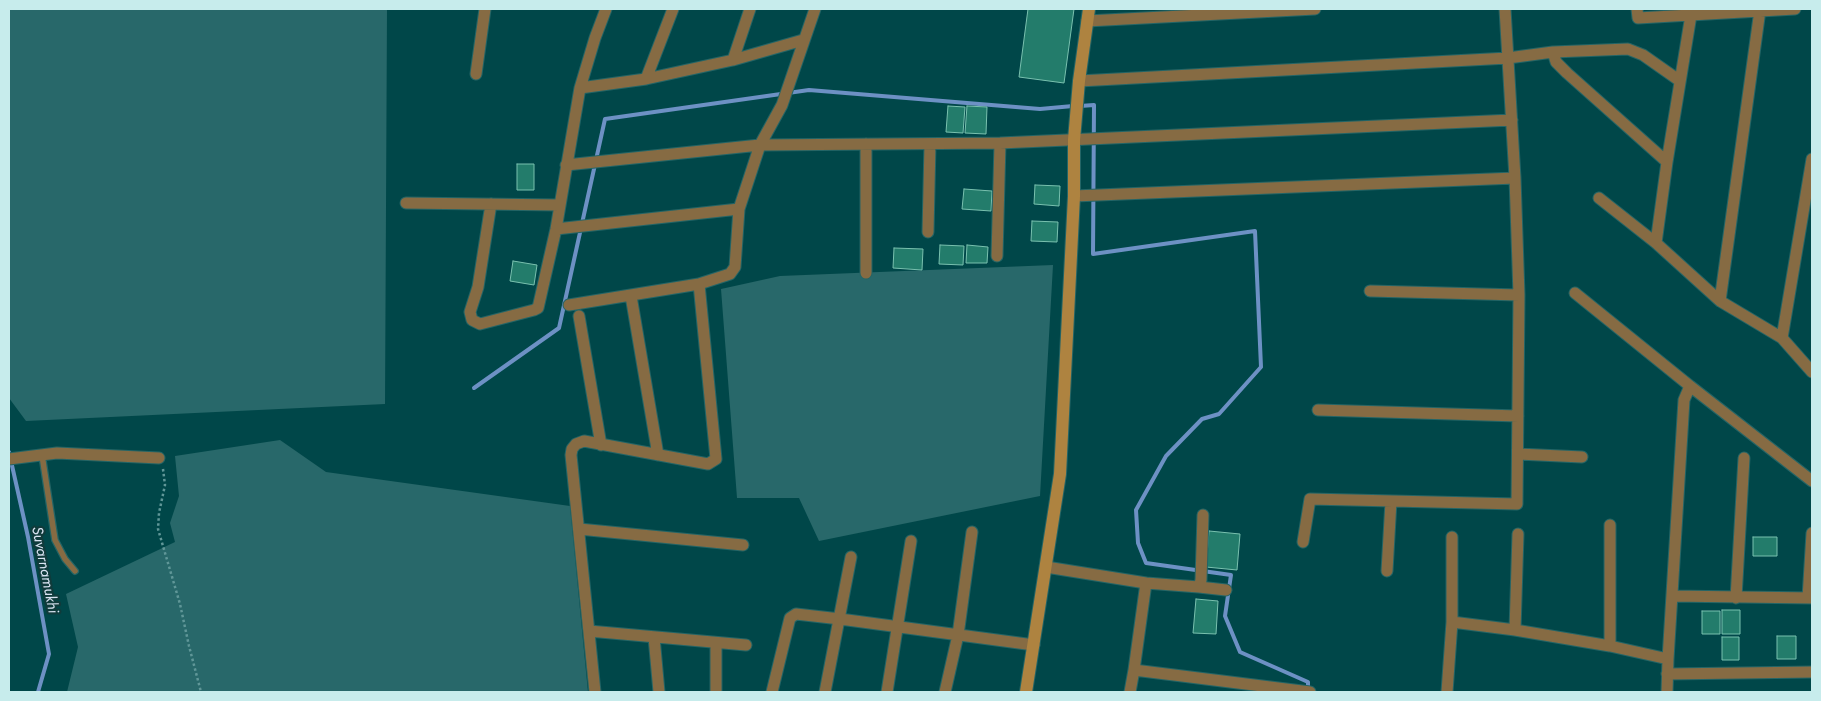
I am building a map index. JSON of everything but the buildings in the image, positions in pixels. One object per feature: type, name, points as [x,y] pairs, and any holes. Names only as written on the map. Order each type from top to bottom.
[{"type":"main road","points":[[1026,692],[1060,474],[1074,196],[1074,140],[1088,15]]},
{"type":"street","points":[[476,74],[485,9]]},
{"type":"street","points":[[491,204],[478,287],[470,312],[472,320],[480,324],[538,308],[556,229],[580,88],[594,38],[606,9]]},
{"type":"street","points":[[646,79],[673,9]]},
{"type":"street","points":[[733,60],[750,9]]},
{"type":"street","points":[[570,305],[699,284],[730,274],[735,267],[739,209],[760,144],[782,105],[815,9]]},
{"type":"street","points":[[1088,15],[1315,9]]},
{"type":"street","points":[[1303,542],[1310,499],[1517,504],[1519,295],[1512,120],[1504,9]]},
{"type":"street","points":[[1637,9],[1638,18],[1795,9]]},
{"type":"street","points":[[1720,301],[1760,10]]},
{"type":"street","points":[[1656,244],[1667,162],[1691,15]]},
{"type":"street","points":[[580,88],[646,79],[733,60],[803,40]]},
{"type":"street","points":[[1079,87],[1508,58],[1553,52],[1628,49],[1643,55],[1680,81]]},
{"type":"street","points":[[1553,52],[1556,62],[1567,73],[1667,162]]},
{"type":"street","points":[[566,165],[760,144],[1000,143],[1512,120]]},
{"type":"street","points":[[997,256],[1000,143]]},
{"type":"street","points":[[866,144],[866,273]]},
{"type":"street","points":[[928,232],[930,144]]},
{"type":"street","points":[[1782,338],[1812,159]]},
{"type":"street","points":[[1074,196],[1515,178]]},
{"type":"street","points":[[1599,198],[1656,244],[1720,301],[1782,338],[1812,372]]},
{"type":"street","points":[[406,203],[560,205]]},
{"type":"street","points":[[556,229],[739,209]]},
{"type":"street","points":[[594,692],[571,455],[572,449],[576,444],[584,442],[708,464],[716,459],[699,284]]},
{"type":"street","points":[[1370,292],[1519,295]]},
{"type":"street","points":[[1575,294],[1812,481]]},
{"type":"street","points":[[631,296],[658,455]]},
{"type":"street","points":[[579,316],[601,445]]},
{"type":"street","points":[[1667,692],[1684,400],[1690,386]]},
{"type":"street","points":[[1318,410],[1518,416]]},
{"type":"street","points":[[14,459],[57,453],[159,458]]},
{"type":"street","points":[[1518,454],[1582,458]]},
{"type":"street","points":[[1736,598],[1744,458]]},
{"type":"street","points":[[1387,571],[1391,501]]},
{"type":"street","points":[[1200,583],[1202,515]]},
{"type":"street","points":[[1610,525],[1610,646]]},
{"type":"street","points":[[579,530],[744,545]]},
{"type":"street","points":[[945,692],[958,635],[972,532]]},
{"type":"street","points":[[1672,596],[1810,598],[1812,532]]},
{"type":"street","points":[[1515,630],[1518,534]]},
{"type":"street","points":[[1447,692],[1452,622],[1452,537]]},
{"type":"street","points":[[887,692],[910,541]]},
{"type":"street","points":[[826,692],[851,556]]},
{"type":"street","points":[[1046,568],[1146,583],[1200,583],[1226,590]]},
{"type":"street","points":[[1130,692],[1146,583]]},
{"type":"street","points":[[772,692],[790,618],[796,614],[840,618],[1034,645]]},
{"type":"street","points":[[1452,622],[1515,630],[1610,646],[1668,659]]},
{"type":"street","points":[[588,630],[746,645]]},
{"type":"street","points":[[654,637],[659,692]]},
{"type":"street","points":[[716,643],[716,692]]},
{"type":"street","points":[[1134,670],[1310,692]]},
{"type":"street","points":[[1667,674],[1812,672]]},
{"type":"lane","points":[[42,455],[56,540],[65,559],[75,571]]},
{"type":"path","points":[[159,458],[163,468],[165,485],[159,513],[158,529],[180,604],[201,692]]},
{"type":"shaded area","points":[[9,9],[387,9],[385,404],[26,421],[9,398]]},
{"type":"shaded area","points":[[1053,265],[1040,496],[819,541],[799,498],[737,498],[721,289],[780,276]]},
{"type":"shaded area","points":[[280,440],[326,472],[570,506],[588,692],[67,692],[78,647],[66,594],[175,542],[170,523],[179,496],[175,456]]},
{"type":"waterway","points":[[474,388],[559,328],[605,119],[809,90],[1040,109],[1073,106]]},
{"type":"waterway","points":[[1080,106],[1094,105],[1093,254],[1255,231],[1261,367],[1219,414],[1202,419],[1166,456],[1136,510],[1138,543],[1146,563],[1231,575],[1225,616],[1240,652],[1308,682],[1308,689]]},
{"type":"waterway","name":"Suvarnamukhi","points":[[9,452],[28,537],[49,654],[38,692]]}]
